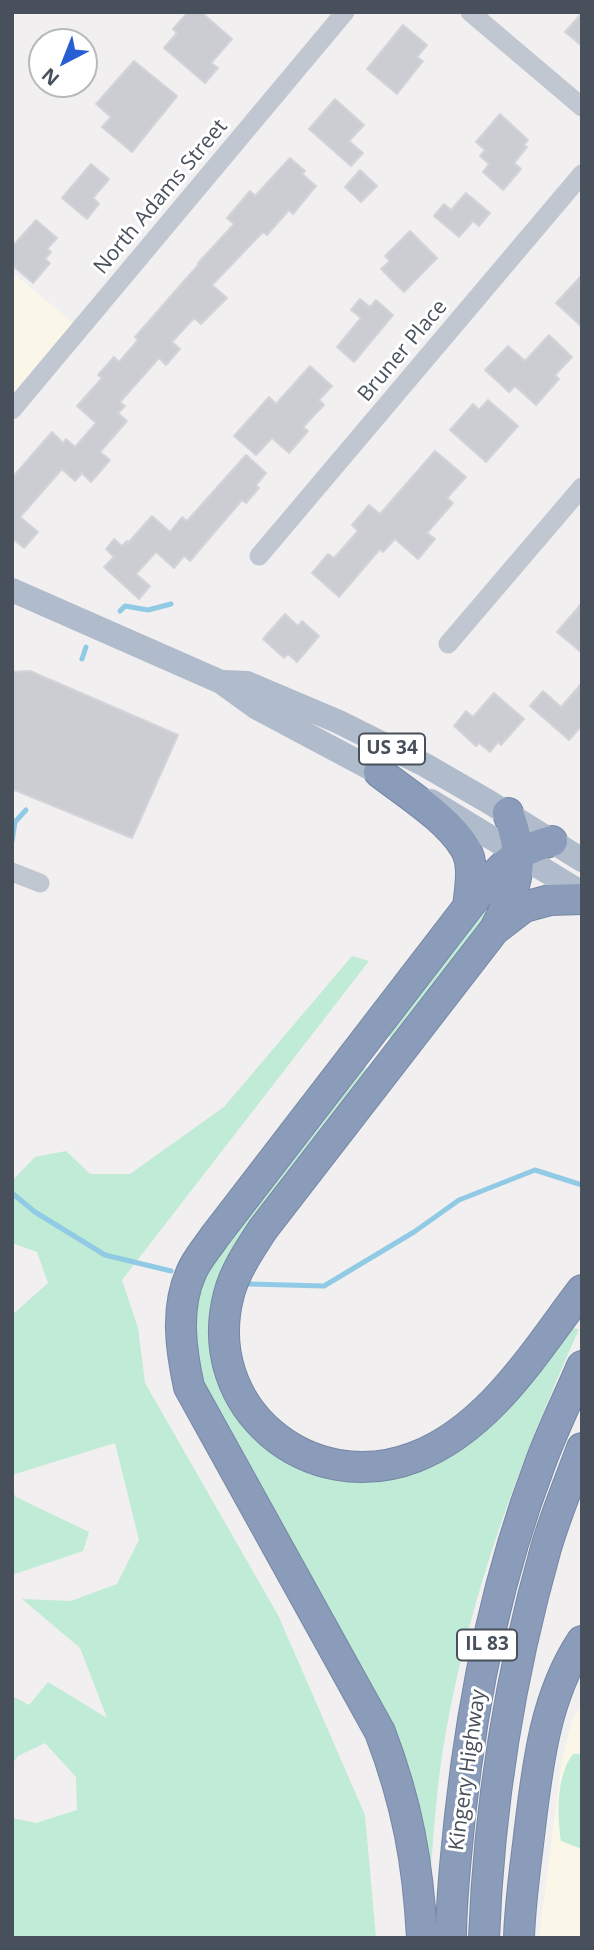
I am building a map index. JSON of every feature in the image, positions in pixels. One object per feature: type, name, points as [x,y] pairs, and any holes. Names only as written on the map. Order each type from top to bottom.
[{"type":"highway","points":[[379,772],[447,826],[466,849],[471,874],[468,906]]},
{"type":"highway","points":[[508,813],[518,853],[516,883],[495,929],[256,1239],[229,1294],[224,1332],[228,1364],[238,1392],[253,1416],[275,1438],[318,1461],[359,1468],[382,1465],[415,1457],[437,1446],[484,1410],[535,1353],[582,1290]]},
{"type":"highway","points":[[422,1938],[414,1845],[398,1779],[389,1755],[355,1685],[189,1387],[182,1355],[181,1311],[191,1273],[215,1236],[468,906],[502,865],[518,853],[552,841]]},
{"type":"highway","points":[[495,929],[524,907],[550,900],[582,899]]},
{"type":"highway","name":"Kingery Highway","points":[[451,1938],[451,1902],[464,1783],[482,1665],[511,1550],[540,1464],[582,1366]]},
{"type":"highway","name":"Kingery Highway","points":[[484,1938],[496,1783],[515,1671],[547,1547],[582,1448]]},
{"type":"highway","points":[[519,1938],[537,1771],[546,1728],[559,1686],[582,1640]]},
{"type":"main road","name":"US 34","points":[[12,590],[221,682],[257,708],[379,772],[582,893]]},
{"type":"main road","name":"US 34","points":[[221,682],[247,683],[339,722],[425,765],[582,860]]},
{"type":"street","name":"North Adams Street","points":[[12,410],[345,12]]},
{"type":"street","points":[[470,12],[582,107]]},
{"type":"street","name":"Bruner Place","points":[[259,556],[582,174]]},
{"type":"street","points":[[448,644],[582,486]]},
{"type":"street","points":[[12,872],[40,883]]},
{"type":"shaded area","points":[[12,272],[73,323],[12,394]]},
{"type":"shaded area","points":[[582,1705],[582,1938],[539,1938],[562,1759],[573,1718]]},
{"type":"green space","points":[[490,898],[497,901],[491,911],[390,1040],[388,1027]]},
{"type":"green space","points":[[352,956],[369,961],[122,1280],[138,1328],[145,1383],[278,1615],[365,1815],[376,1938],[12,1938],[12,1818],[36,1823],[77,1810],[76,1777],[45,1743],[18,1756],[12,1764],[12,1696],[29,1705],[48,1682],[107,1718],[80,1648],[22,1599],[71,1601],[117,1584],[139,1540],[115,1443],[12,1475],[12,1315],[48,1283],[37,1252],[12,1243],[12,1181],[35,1157],[66,1151],[90,1174],[130,1174],[224,1107]]},
{"type":"green space","points":[[360,1065],[370,1070],[229,1258],[244,1423],[390,1476],[569,1328],[579,1329],[515,1485],[496,1538],[465,1644],[442,1755],[430,1882],[425,1845],[398,1737],[201,1387],[192,1320],[206,1266]]},
{"type":"green space","points":[[12,1490],[16,1497],[89,1532],[83,1551],[12,1575]]},
{"type":"green space","points":[[573,1754],[582,1754],[582,1849],[561,1841],[560,1831],[561,1784],[567,1763]]},
{"type":"building","points":[[188,12],[201,12],[232,39],[211,63],[218,68],[205,83],[164,48],[177,33],[173,29]]},
{"type":"building","points":[[582,13],[582,46],[565,32]]},
{"type":"building","points":[[403,25],[427,45],[417,57],[423,61],[397,94],[367,69]]},
{"type":"building","points":[[134,61],[177,96],[132,152],[102,127],[111,117],[96,104]]},
{"type":"building","points":[[335,99],[364,125],[349,141],[363,153],[351,166],[309,129]]},
{"type":"building","points":[[500,114],[528,140],[524,145],[527,147],[514,163],[521,169],[503,190],[483,172],[489,164],[480,156],[485,150],[476,142]]},
{"type":"building","points":[[290,158],[305,171],[302,174],[316,186],[293,214],[289,210],[267,235],[263,232],[212,285],[227,298],[201,324],[194,318],[172,342],[180,349],[166,365],[159,358],[120,402],[125,406],[118,413],[127,421],[100,452],[110,460],[91,482],[82,473],[75,481],[62,469],[20,517],[38,532],[24,548],[12,538],[12,478],[52,432],[63,443],[66,439],[75,447],[96,423],[77,406],[102,378],[98,375],[114,357],[119,362],[138,340],[135,337],[234,224],[227,218],[250,191],[255,196]]},
{"type":"building","points":[[91,164],[109,179],[93,198],[99,204],[87,219],[62,198]]},
{"type":"building","points":[[360,170],[377,186],[361,202],[345,187]]},
{"type":"building","points":[[466,193],[490,213],[479,226],[473,221],[459,237],[434,216],[444,204],[451,210]]},
{"type":"building","points":[[36,220],[57,238],[47,249],[51,252],[45,259],[50,263],[33,283],[12,265],[12,247]]},
{"type":"building","points":[[410,231],[437,258],[404,292],[381,269],[390,261],[385,256]]},
{"type":"building","points":[[582,275],[582,327],[556,303]]},
{"type":"building","points":[[360,299],[370,307],[376,300],[393,315],[354,362],[337,347],[361,318],[351,310]]},
{"type":"building","points":[[549,335],[572,357],[555,375],[559,379],[536,405],[515,386],[509,392],[485,370],[508,346],[525,361]]},
{"type":"building","points":[[310,366],[332,386],[319,400],[324,405],[303,427],[308,431],[289,453],[272,438],[256,455],[234,436],[269,397],[276,404]]},
{"type":"building","points":[[488,400],[518,426],[486,462],[450,430],[473,404],[479,410]]},
{"type":"building","points":[[435,451],[466,477],[447,498],[453,503],[427,533],[435,539],[418,559],[395,539],[383,552],[380,549],[339,597],[312,573],[328,554],[334,558],[358,531],[352,525],[369,505],[380,514]]},
{"type":"building","points":[[246,455],[266,473],[256,485],[259,488],[246,503],[242,500],[190,561],[184,556],[174,568],[156,552],[136,574],[150,586],[139,599],[104,567],[114,557],[106,549],[114,539],[122,546],[127,541],[128,543],[152,516],[170,532],[182,517],[187,521]]},
{"type":"building","points":[[582,603],[582,653],[557,632]]},
{"type":"building","points":[[285,614],[298,626],[302,621],[319,636],[297,662],[288,654],[284,658],[263,639]]},
{"type":"building","points":[[30,671],[178,735],[132,838],[12,789],[12,672]]},
{"type":"building","points":[[582,683],[582,725],[569,740],[530,706],[543,691],[561,707]]},
{"type":"building","points":[[494,693],[524,719],[501,745],[498,742],[490,752],[479,743],[476,746],[454,726],[466,711],[473,717]]},
{"type":"waterway","points":[[120,611],[125,606],[148,610],[171,604]]},
{"type":"waterway","points":[[82,659],[86,647]]},
{"type":"waterway","points":[[12,841],[15,822],[26,810]]},
{"type":"waterway","points":[[249,1284],[324,1286],[414,1232],[459,1200],[535,1170],[582,1185]]},
{"type":"waterway","points":[[12,1193],[35,1212],[105,1255],[171,1271]]}]
